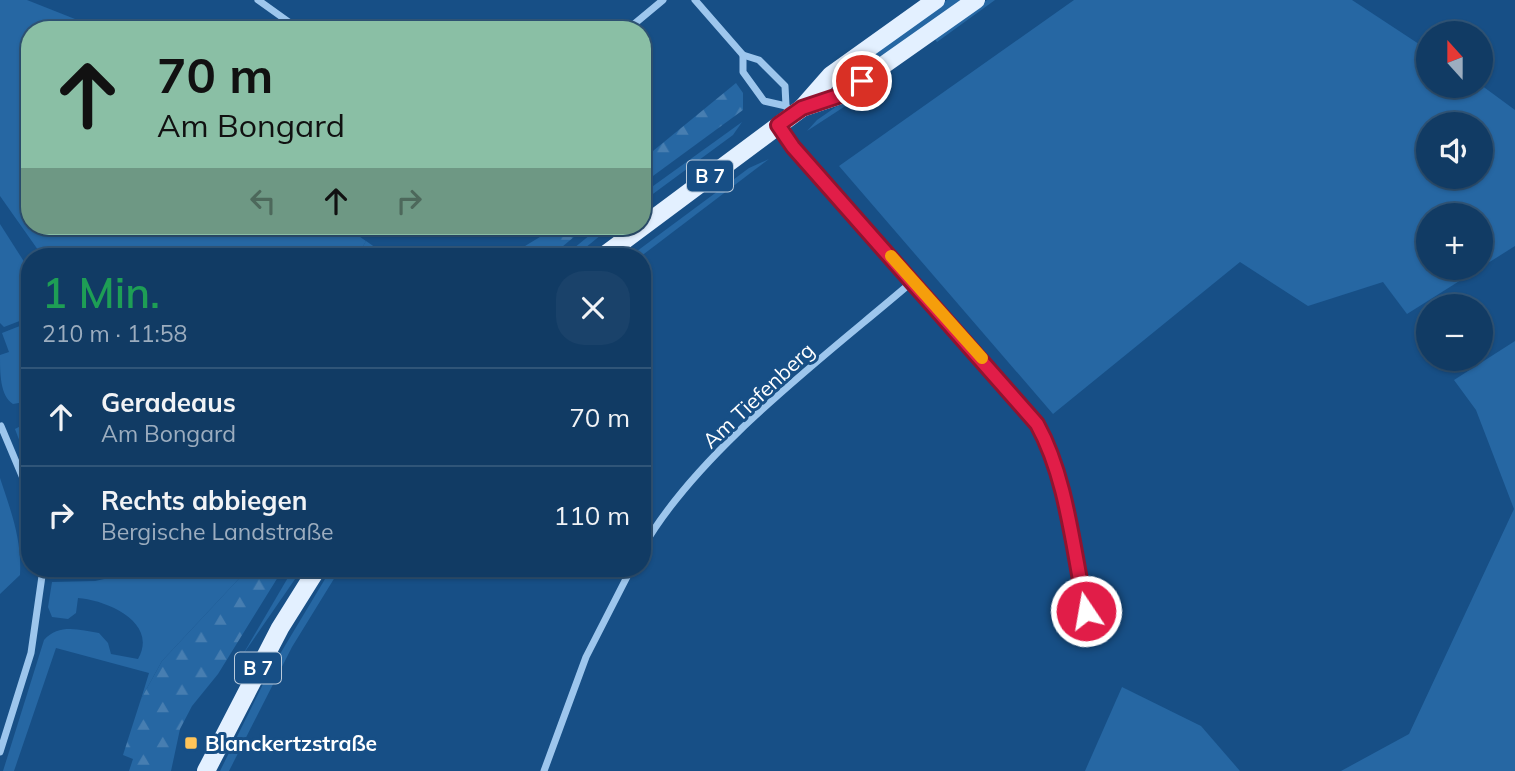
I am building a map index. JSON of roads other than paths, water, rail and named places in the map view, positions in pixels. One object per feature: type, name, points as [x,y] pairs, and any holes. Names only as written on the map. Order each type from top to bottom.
[{"type":"main road","name":"B 7","points":[[651,219],[789,114],[831,75],[936,0]]},
{"type":"main road","name":"B 7","points":[[789,114],[841,95],[976,0]]},
{"type":"main road","name":"B 7","points":[[613,248],[630,235]]},
{"type":"main road","name":"B 7","points":[[206,771],[280,628],[312,577]]},
{"type":"street","points":[[258,0],[288,21]]},
{"type":"street","points":[[271,8],[278,0]]},
{"type":"street","points":[[638,21],[663,0]]},
{"type":"street","points":[[695,0],[743,55],[759,60],[785,86],[793,147],[1037,424],[1051,454],[1086,611],[1071,618]]},
{"type":"street","points":[[743,55],[743,72],[764,101],[789,114]]},
{"type":"street","name":"Am Tiefenberg","points":[[651,537],[689,485],[747,426],[913,281]]},
{"type":"street","points":[[1,425],[21,473]]},
{"type":"street","points":[[0,752],[31,653],[42,577]]},
{"type":"street","points":[[544,771],[586,657],[627,577]]},
{"type":"place","name":"Blanckertzstraße","points":[[191,743]]}]
